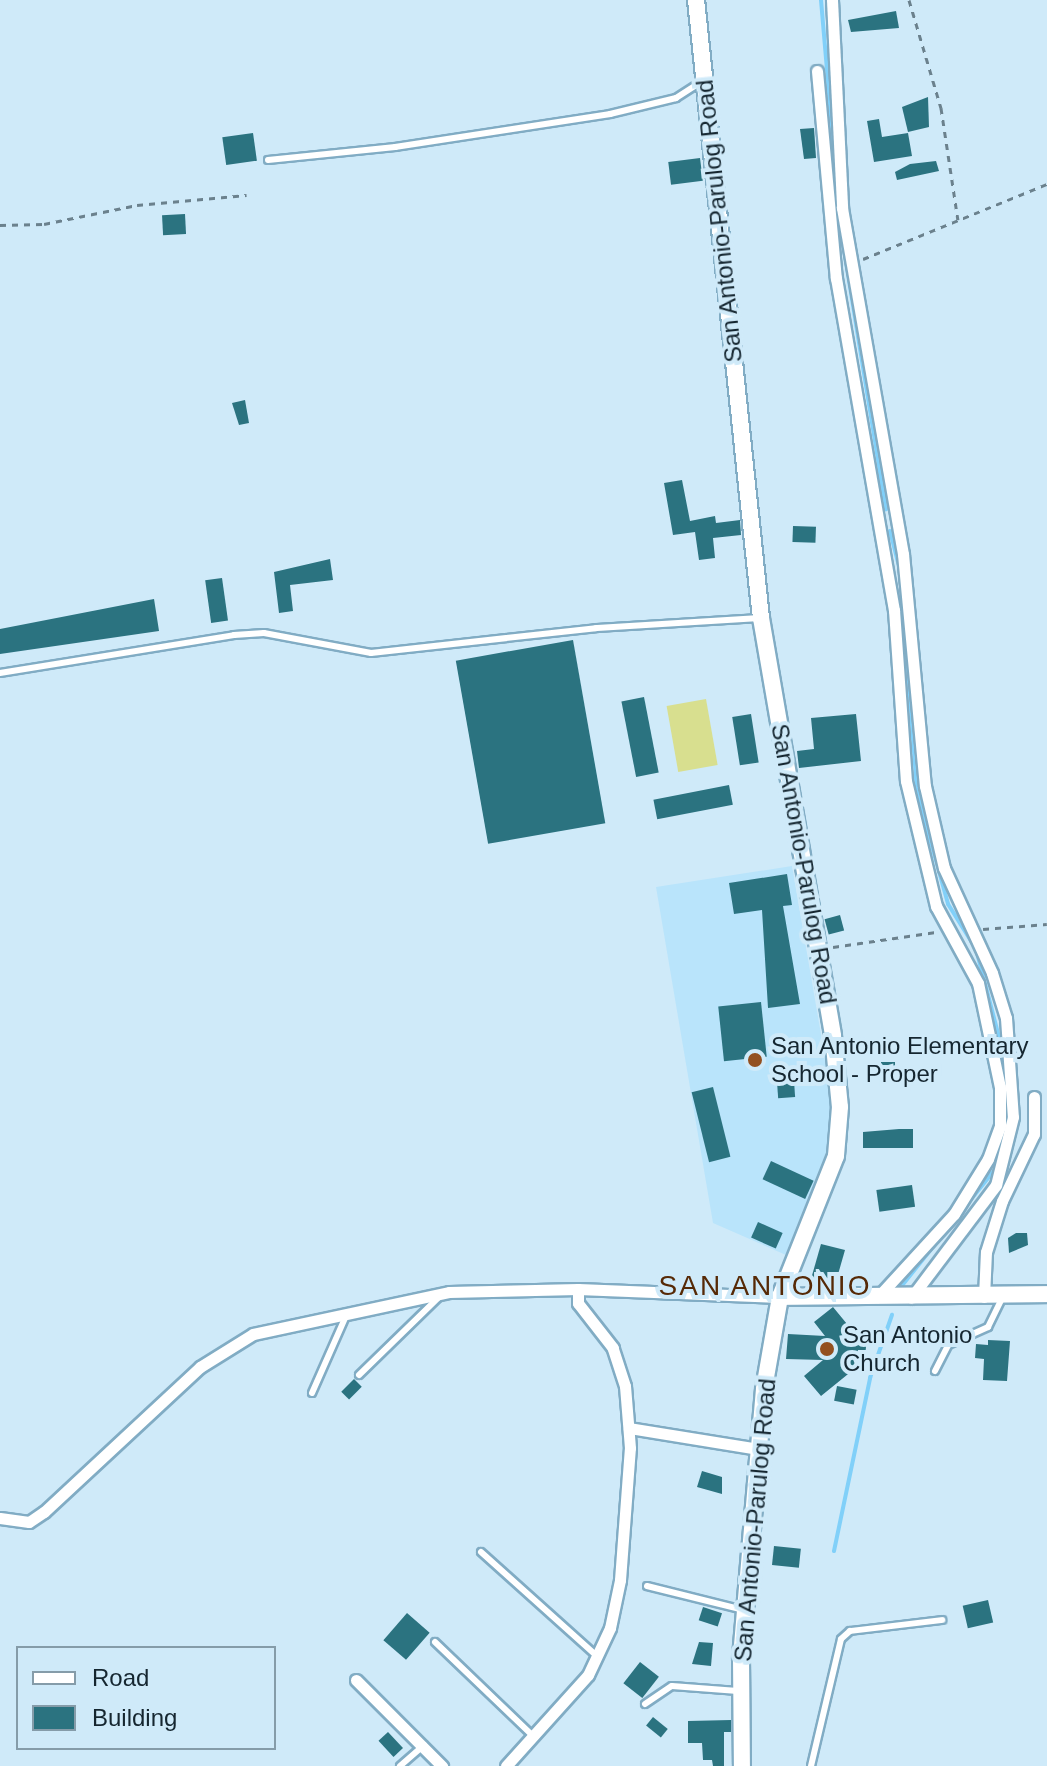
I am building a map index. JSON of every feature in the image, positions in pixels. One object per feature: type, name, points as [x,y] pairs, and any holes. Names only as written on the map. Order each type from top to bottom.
[{"type":"street","name":"San Antonio-Parulog Road","points":[[696,0],[761,618],[833,1036],[838,1134],[829,1181],[780,1297],[759,1449],[742,1691],[742,1766]]},
{"type":"street","points":[[832,0],[842,208],[903,554],[925,786],[944,868],[1006,1018],[1013,1117],[1009,1149],[996,1185],[910,1298]]},
{"type":"street","points":[[817,71],[836,278],[894,610],[906,781],[936,906],[953,932],[978,983],[1000,1087],[1000,1126],[988,1159],[954,1214],[878,1297]]},
{"type":"street","points":[[984,1297],[986,1252],[1002,1201],[1034,1134],[1034,1097]]},
{"type":"street","points":[[506,1766],[588,1675],[610,1628],[620,1580],[629,1428],[625,1386],[613,1348],[578,1303],[578,1289]]},
{"type":"street","points":[[0,1518],[29,1522],[44,1512],[225,1348],[253,1334],[348,1312],[442,1294],[578,1289],[780,1297],[910,1298],[1047,1294]]},
{"type":"street","points":[[629,1428],[759,1449]]},
{"type":"street","points":[[356,1680],[442,1766]]},
{"type":"lane","points":[[268,160],[395,147],[610,114],[676,98],[704,80]]},
{"type":"lane","points":[[0,673],[234,635],[264,633],[371,653],[596,628],[761,618]]},
{"type":"lane","points":[[359,1375],[442,1294]]},
{"type":"lane","points":[[935,1371],[948,1345],[988,1327],[1003,1296]]},
{"type":"lane","points":[[312,1393],[348,1312]]},
{"type":"lane","points":[[481,1552],[597,1656]]},
{"type":"lane","points":[[647,1586],[747,1611]]},
{"type":"lane","points":[[811,1766],[841,1639],[850,1631],[942,1620]]},
{"type":"lane","points":[[435,1642],[533,1736]]},
{"type":"lane","points":[[645,1704],[672,1686],[742,1691]]},
{"type":"lane","points":[[400,1766],[424,1745]]},
{"type":"path","points":[[909,0],[941,108],[958,220]]},
{"type":"path","points":[[852,263],[1047,184]]},
{"type":"path","points":[[0,225],[44,224],[137,205],[247,195]]},
{"type":"path","points":[[971,929],[1047,924]]},
{"type":"path","points":[[819,949],[953,932]]},
{"type":"shaded area","name":"San Antonio Elementary School - Proper","points":[[792,866],[833,1104],[823,1174],[786,1255],[713,1223],[656,887]]},
{"type":"green space","points":[[706,699],[718,765],[678,772],[667,706]]},
{"type":"building","points":[[896,11],[899,28],[851,32],[848,20]]},
{"type":"building","points":[[928,97],[929,127],[908,132],[902,107]]},
{"type":"building","points":[[879,119],[882,137],[908,133],[912,156],[874,162],[867,121]]},
{"type":"building","points":[[814,128],[816,158],[804,159],[800,129]]},
{"type":"building","points":[[253,133],[257,161],[226,165],[222,137]]},
{"type":"building","points":[[700,158],[703,181],[671,185],[668,162]]},
{"type":"building","points":[[936,161],[939,171],[897,180],[895,172],[910,164]]},
{"type":"building","points":[[185,214],[186,234],[163,235],[162,215]]},
{"type":"building","points":[[245,400],[249,423],[239,425],[232,403]]},
{"type":"building","points":[[682,480],[690,521],[715,516],[716,523],[740,520],[741,535],[713,538],[715,558],[699,560],[695,532],[673,535],[664,483]]},
{"type":"building","points":[[793,526],[816,527],[815,543],[792,542]]},
{"type":"building","points":[[330,559],[333,580],[290,585],[293,611],[279,613],[274,572]]},
{"type":"building","points":[[222,578],[228,621],[211,623],[205,580]]},
{"type":"building","points":[[154,599],[159,631],[0,654],[0,629]]},
{"type":"building","points":[[573,640],[605,823],[488,844],[456,661]]},
{"type":"building","points":[[644,697],[659,773],[636,777],[621,701]]},
{"type":"building","points":[[751,714],[759,762],[740,765],[732,717]]},
{"type":"building","points":[[856,714],[861,761],[799,768],[797,751],[814,749],[811,718]]},
{"type":"building","points":[[729,785],[733,805],[657,819],[653,800]]},
{"type":"building","points":[[787,874],[792,905],[783,906],[800,1004],[768,1008],[762,910],[734,914],[729,883]]},
{"type":"building","points":[[840,915],[844,930],[829,935],[825,919]]},
{"type":"building","points":[[761,1002],[767,1057],[724,1061],[718,1006]]},
{"type":"building","points":[[881,1062],[895,1062],[895,1079],[881,1079]]},
{"type":"building","points":[[794,1081],[795,1097],[778,1098],[777,1082]]},
{"type":"building","points":[[713,1087],[730,1157],[709,1162],[692,1092]]},
{"type":"building","points":[[913,1129],[913,1148],[863,1148],[863,1132]]},
{"type":"building","points":[[771,1161],[814,1181],[805,1199],[763,1179]]},
{"type":"building","points":[[912,1185],[915,1207],[879,1212],[876,1190]]},
{"type":"building","points":[[758,1222],[783,1233],[776,1249],[751,1238]]},
{"type":"building","points":[[1016,1233],[1027,1233],[1028,1245],[1009,1253],[1008,1238]]},
{"type":"building","points":[[821,1244],[845,1250],[835,1285],[809,1286]]},
{"type":"building","name":"San Antonio Church","points":[[833,1307],[866,1347],[864,1367],[858,1366],[821,1396],[804,1376],[823,1360],[786,1359],[788,1334],[825,1336],[814,1322]]},
{"type":"building","points":[[988,1340],[1010,1341],[1007,1381],[983,1380],[984,1359],[975,1358],[976,1344],[988,1345]]},
{"type":"building","points":[[354,1379],[362,1387],[349,1400],[341,1392]]},
{"type":"building","points":[[837,1386],[857,1390],[854,1405],[834,1401]]},
{"type":"building","points":[[702,1471],[722,1477],[722,1494],[697,1487]]},
{"type":"building","points":[[774,1546],[801,1549],[799,1568],[772,1565]]},
{"type":"building","points":[[988,1600],[993,1622],[968,1628],[963,1606]]},
{"type":"building","points":[[703,1607],[722,1613],[718,1626],[699,1620]]},
{"type":"building","points":[[407,1613],[430,1633],[406,1660],[383,1640]]},
{"type":"building","points":[[699,1642],[713,1643],[711,1666],[692,1664]]},
{"type":"building","points":[[640,1662],[659,1677],[642,1698],[623,1683]]},
{"type":"building","points":[[653,1717],[668,1729],[661,1738],[646,1726]]},
{"type":"building","points":[[731,1720],[731,1732],[724,1732],[724,1766],[713,1766],[712,1760],[703,1760],[702,1743],[688,1743],[688,1721]]},
{"type":"building","points":[[388,1732],[403,1748],[393,1757],[378,1741]]},
{"type":"waterway","points":[[821,0],[834,151]]},
{"type":"waterway","points":[[841,231],[886,509]]},
{"type":"waterway","points":[[890,531],[900,570]]},
{"type":"waterway","points":[[906,642],[917,792],[948,904],[976,949],[1003,1053]]},
{"type":"waterway","points":[[1005,1125],[1006,1094]]},
{"type":"waterway","points":[[900,1288],[996,1168]]},
{"type":"waterway","points":[[834,1551],[870,1378],[892,1315]]},
{"type":"place","name":"San Antonio Elementary School - Proper","points":[[755,1060]]},
{"type":"place","name":"San Antonio Church","points":[[827,1349]]},
{"type":"district","name":"SAN ANTONIO","points":[[765,1286]]}]
